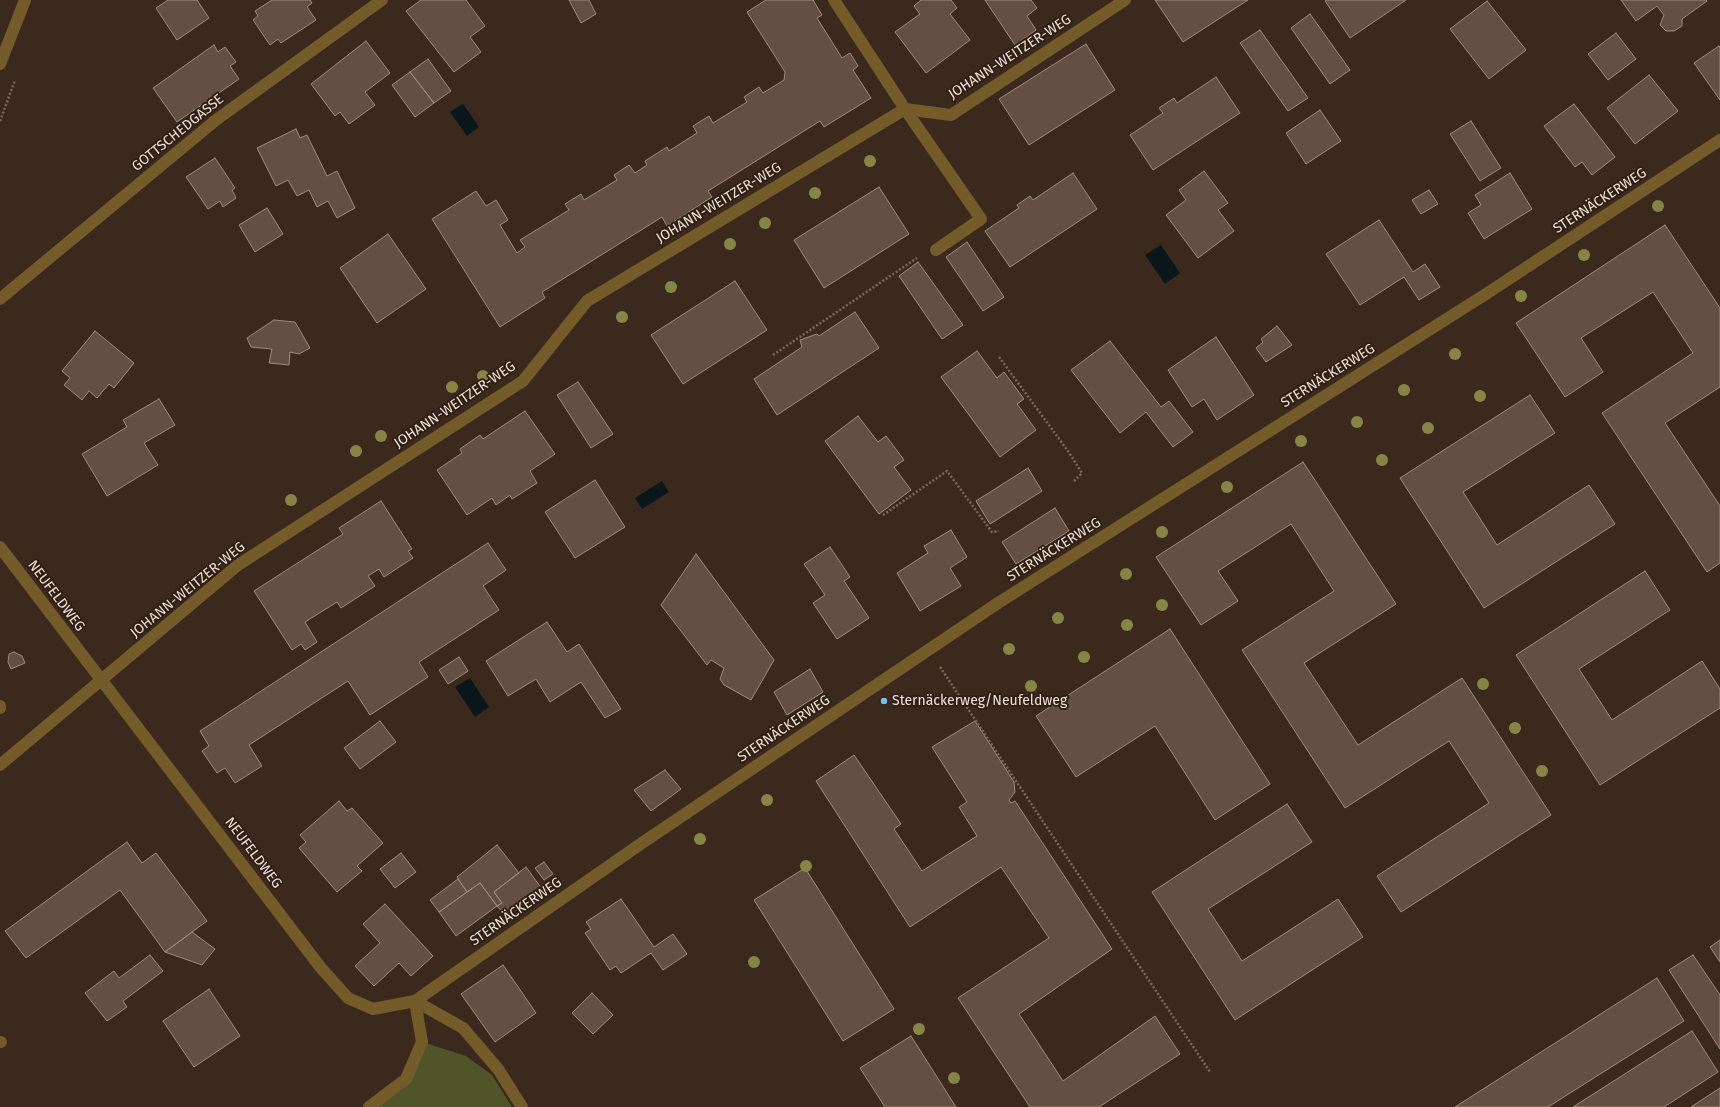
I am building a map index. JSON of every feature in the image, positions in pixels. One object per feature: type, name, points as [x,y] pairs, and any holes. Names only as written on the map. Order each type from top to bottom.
[{"type":"street","points":[[0,64],[25,0]]},
{"type":"street","name":"GOTTSCHEDGASSE","points":[[0,298],[216,120],[382,0]]},
{"type":"street","points":[[834,0],[905,109],[981,219],[936,250]]},
{"type":"street","name":"JOHANN-WEITZER-WEG","points":[[101,680],[116,669],[238,565],[523,381],[587,301],[905,109],[950,115],[1124,0]]},
{"type":"street","name":"STERNÄCKERWEG","points":[[415,1001],[642,843],[998,603],[1486,294],[1720,140]]},
{"type":"street","name":"NEUFELDWEG","points":[[0,547],[101,680],[118,699],[321,968],[348,998],[373,1009],[415,1001]]},
{"type":"street","points":[[0,765],[101,680]]},
{"type":"street","points":[[369,1107],[406,1079],[422,1042],[415,1001]]},
{"type":"street","points":[[415,1001],[463,1028],[498,1069],[522,1107]]},
{"type":"path","points":[[773,355],[926,252],[936,250]]},
{"type":"path","points":[[999,357],[1068,451],[1082,473],[1073,482]]},
{"type":"path","points":[[883,515],[947,471],[992,532],[999,531]]},
{"type":"path","points":[[928,650],[1210,1072]]},
{"type":"green space","points":[[422,1042],[466,1056],[492,1075],[512,1107],[369,1107],[406,1079]]},
{"type":"shaded area","points":[[463,104],[479,127],[467,136],[450,112]]},
{"type":"shaded area","points":[[1161,245],[1180,273],[1165,284],[1145,255]]},
{"type":"shaded area","points":[[662,481],[669,492],[642,509],[635,498]]},
{"type":"shaded area","points":[[470,678],[489,707],[475,717],[455,687]]},
{"type":"building","points":[[168,0],[197,0],[209,18],[177,40],[156,8]]},
{"type":"building","points":[[272,0],[310,0],[312,3],[307,7],[316,20],[281,43],[278,39],[270,45],[253,20],[258,16],[255,11]]},
{"type":"building","points":[[421,0],[466,0],[485,26],[470,37],[481,52],[454,72],[406,11]]},
{"type":"building","points":[[569,0],[589,0],[596,14],[581,23]]},
{"type":"building","points":[[766,0],[813,0],[822,15],[817,18],[842,58],[850,53],[858,66],[853,70],[871,98],[824,127],[820,121],[708,191],[712,197],[667,226],[662,217],[542,292],[545,298],[500,327],[432,219],[476,191],[486,206],[496,200],[508,220],[500,225],[517,253],[525,247],[520,240],[569,210],[565,204],[581,194],[584,200],[617,180],[614,175],[629,165],[635,173],[647,165],[645,161],[667,147],[669,151],[697,133],[693,126],[709,116],[713,123],[747,102],[744,97],[759,87],[763,93],[784,80],[785,72],[747,12]]},
{"type":"building","points":[[921,0],[951,0],[957,8],[950,14],[970,40],[926,73],[895,32],[920,14],[914,6]]},
{"type":"building","points":[[985,0],[1031,0],[1037,8],[1027,16],[1036,30],[1015,45]]},
{"type":"building","points":[[1155,0],[1248,0],[1183,42]]},
{"type":"building","points":[[1406,0],[1350,38],[1325,1]]},
{"type":"building","points":[[1621,0],[1707,1],[1682,19],[1682,26],[1674,31],[1666,31],[1660,25],[1664,15],[1657,6],[1636,21]]},
{"type":"building","points":[[1487,1],[1526,50],[1489,79],[1450,29]]},
{"type":"building","points":[[1310,14],[1350,70],[1330,84],[1291,28]]},
{"type":"building","points":[[1260,30],[1308,98],[1288,111],[1240,43]]},
{"type":"building","points":[[1616,33],[1636,59],[1608,80],[1588,54]]},
{"type":"building","points":[[366,41],[390,73],[365,92],[375,105],[349,124],[340,112],[335,116],[311,84]]},
{"type":"building","points":[[1086,44],[1115,90],[1029,145],[999,99]]},
{"type":"building","points":[[214,45],[218,52],[225,47],[236,62],[230,66],[239,79],[177,122],[153,88]]},
{"type":"building","points":[[1719,46],[1720,47],[1720,100],[1694,63]]},
{"type":"building","points":[[428,59],[451,91],[434,103],[410,72]]},
{"type":"building","points":[[410,72],[434,103],[415,117],[392,85]]},
{"type":"building","points":[[1649,75],[1678,111],[1635,144],[1607,108]]},
{"type":"building","points":[[1216,77],[1240,113],[1153,170],[1130,135],[1163,113],[1159,108],[1174,98],[1177,103]]},
{"type":"building","points":[[1574,104],[1615,157],[1592,175],[1582,162],[1575,167],[1544,126]]},
{"type":"building","points":[[1320,110],[1341,141],[1306,164],[1286,133]]},
{"type":"building","points":[[1471,121],[1501,168],[1480,181],[1450,134]]},
{"type":"building","points":[[296,129],[300,138],[307,135],[327,176],[337,171],[355,208],[337,218],[328,201],[317,207],[309,190],[297,196],[288,180],[276,186],[257,148]]},
{"type":"building","points":[[215,158],[235,188],[232,190],[236,198],[223,207],[220,201],[208,209],[186,177]]},
{"type":"building","points":[[1204,171],[1228,203],[1218,210],[1234,231],[1198,258],[1166,215],[1186,200],[1179,190]]},
{"type":"building","points":[[1073,173],[1097,209],[1010,267],[985,231],[1019,208],[1017,205],[1030,196],[1033,200]]},
{"type":"building","points":[[1510,173],[1532,209],[1484,239],[1468,213],[1481,205],[1475,195]]},
{"type":"building","points":[[879,187],[909,234],[824,288],[794,240]]},
{"type":"building","points":[[1429,190],[1438,204],[1421,214],[1412,200]]},
{"type":"building","points":[[267,208],[283,234],[255,252],[239,225]]},
{"type":"building","points":[[1379,220],[1413,272],[1425,264],[1440,287],[1419,300],[1404,277],[1360,305],[1326,254]]},
{"type":"building","points":[[1665,225],[1720,308],[1720,387],[1665,423],[1720,506],[1720,563],[1707,572],[1602,413],[1693,353],[1653,292],[1581,338],[1603,372],[1565,397],[1516,323]]},
{"type":"building","points":[[388,234],[426,289],[377,323],[340,268]]},
{"type":"building","points":[[967,242],[1004,297],[983,311],[946,257]]},
{"type":"building","points":[[918,262],[963,325],[942,339],[899,276]]},
{"type":"building","points":[[735,281],[767,330],[683,384],[651,335]]},
{"type":"building","points":[[855,312],[879,348],[777,415],[754,379],[802,347],[800,340],[817,334],[819,336]]},
{"type":"building","points":[[274,320],[295,322],[310,348],[299,354],[290,352],[289,365],[269,363],[272,349],[251,347],[247,338]]},
{"type":"building","points":[[1277,326],[1292,345],[1266,362],[1256,348],[1263,342],[1261,339]]},
{"type":"building","points":[[95,331],[134,363],[114,388],[109,384],[97,398],[89,391],[82,400],[64,385],[70,378],[62,371]]},
{"type":"building","points":[[1216,337],[1254,395],[1217,420],[1204,399],[1192,407],[1168,370]]},
{"type":"building","points":[[1110,341],[1161,407],[1169,401],[1193,432],[1173,447],[1146,412],[1120,433],[1071,370]]},
{"type":"building","points":[[977,351],[997,378],[1004,372],[1024,399],[1017,404],[1036,430],[1000,457],[941,377]]},
{"type":"building","points":[[578,382],[613,434],[591,448],[557,395]]},
{"type":"building","points":[[1530,395],[1555,433],[1463,492],[1497,545],[1589,485],[1615,524],[1484,608],[1400,478]]},
{"type":"building","points":[[159,399],[175,425],[144,443],[158,465],[107,496],[82,454],[127,427],[123,420]]},
{"type":"building","points":[[525,411],[555,454],[530,471],[537,483],[512,499],[510,495],[496,505],[492,498],[467,515],[437,470],[462,453],[460,449],[480,435],[483,439]]},
{"type":"building","points":[[858,416],[878,442],[886,436],[904,460],[894,467],[911,490],[879,514],[825,441]]},
{"type":"building","points":[[1303,462],[1396,604],[1304,663],[1358,745],[1462,678],[1551,815],[1401,912],[1377,876],[1489,803],[1449,741],[1345,808],[1242,650],[1334,591],[1291,524],[1218,571],[1238,601],[1201,625],[1156,557]]},
{"type":"building","points":[[1028,468],[1042,491],[990,524],[976,501]]},
{"type":"building","points":[[595,480],[625,527],[575,558],[545,512]]},
{"type":"building","points":[[381,501],[412,549],[408,551],[413,558],[384,577],[379,569],[368,576],[375,586],[341,608],[337,602],[305,622],[317,642],[305,650],[301,644],[292,650],[254,591],[343,534],[339,528]]},
{"type":"building","points":[[1055,508],[1069,531],[1016,564],[1002,542]]},
{"type":"building","points":[[951,530],[967,557],[950,568],[961,586],[920,611],[897,573],[928,553],[924,546]]},
{"type":"building","points":[[488,543],[506,570],[483,586],[499,610],[419,662],[428,677],[370,715],[348,681],[249,745],[262,766],[235,783],[225,768],[217,773],[202,751],[209,746],[200,731]]},
{"type":"building","points":[[830,547],[850,577],[844,581],[869,618],[837,639],[813,603],[825,595],[804,564]]},
{"type":"building","points":[[696,554],[774,660],[751,700],[724,685],[720,679],[724,668],[711,660],[707,665],[661,605]]},
{"type":"building","points":[[1645,571],[1670,610],[1579,669],[1612,720],[1702,661],[1720,689],[1720,708],[1600,785],[1516,655]]},
{"type":"building","points":[[547,622],[567,652],[579,644],[621,709],[605,718],[581,682],[550,702],[536,679],[508,696],[486,661]]},
{"type":"building","points":[[1170,629],[1270,784],[1215,820],[1155,726],[1076,777],[1036,716]]},
{"type":"building","points":[[14,652],[22,656],[25,663],[11,669],[8,662],[9,654]]},
{"type":"building","points":[[459,657],[468,671],[448,684],[439,670]]},
{"type":"building","points":[[810,669],[823,692],[787,715],[774,692]]},
{"type":"building","points":[[380,721],[396,742],[360,769],[344,748]]},
{"type":"building","points":[[975,721],[1014,782],[1015,792],[1009,800],[1011,803],[1015,801],[1112,949],[1019,1014],[1063,1081],[1155,1016],[1180,1054],[1099,1107],[1030,1107],[958,998],[1049,938],[1001,867],[910,927],[816,781],[854,755],[901,824],[894,829],[922,871],[977,836],[959,807],[967,802],[932,747]]},
{"type":"building","points":[[665,770],[681,789],[651,811],[634,790]]},
{"type":"building","points":[[339,801],[347,811],[352,808],[383,843],[357,866],[362,871],[337,892],[299,848],[306,842],[300,835]]},
{"type":"building","points":[[1287,804],[1312,842],[1208,909],[1242,961],[1338,899],[1363,937],[1235,1020],[1152,892]]},
{"type":"building","points":[[127,842],[142,863],[156,853],[207,921],[165,952],[120,890],[26,958],[5,931]]},
{"type":"building","points":[[497,845],[519,873],[494,892],[502,903],[497,906],[480,883],[467,892],[457,877]]},
{"type":"building","points":[[401,853],[416,872],[395,888],[380,869]]},
{"type":"building","points":[[544,862],[553,874],[544,880],[535,868]]},
{"type":"building","points":[[526,867],[542,889],[505,915],[497,906],[502,903],[494,892]]},
{"type":"building","points":[[805,868],[894,1009],[843,1041],[754,900]]},
{"type":"building","points":[[458,879],[467,892],[439,912],[430,900]]},
{"type":"building","points":[[480,883],[497,906],[456,936],[439,912]]},
{"type":"building","points":[[621,899],[654,947],[673,934],[687,954],[663,970],[651,953],[621,973],[616,966],[610,970],[585,933],[591,929],[586,922]]},
{"type":"building","points":[[385,904],[433,956],[411,976],[399,963],[374,986],[355,966],[380,943],[363,924]]},
{"type":"building","points":[[192,932],[215,949],[202,965],[165,952]]},
{"type":"building","points":[[1720,940],[1720,962],[1710,947]]},
{"type":"building","points":[[150,955],[163,971],[123,1001],[127,1007],[107,1021],[85,993],[114,971],[119,978]]},
{"type":"building","points":[[1693,955],[1720,995],[1720,1049],[1669,970]]},
{"type":"building","points":[[503,965],[536,1013],[495,1042],[461,994]]},
{"type":"building","points":[[1657,978],[1684,1021],[1548,1107],[1455,1107]]},
{"type":"building","points":[[209,989],[240,1036],[194,1067],[163,1021]]},
{"type":"building","points":[[592,993],[613,1015],[593,1034],[572,1013]]},
{"type":"building","points":[[1692,1031],[1718,1072],[1664,1107],[1573,1107]]},
{"type":"building","points":[[911,1036],[956,1107],[885,1107],[860,1068]]},
{"type":"building","points":[[1720,1088],[1720,1107],[1691,1107]]},
{"type":"place","name":"Sternäckerweg/Neufeldweg","points":[[884,701]]}]
